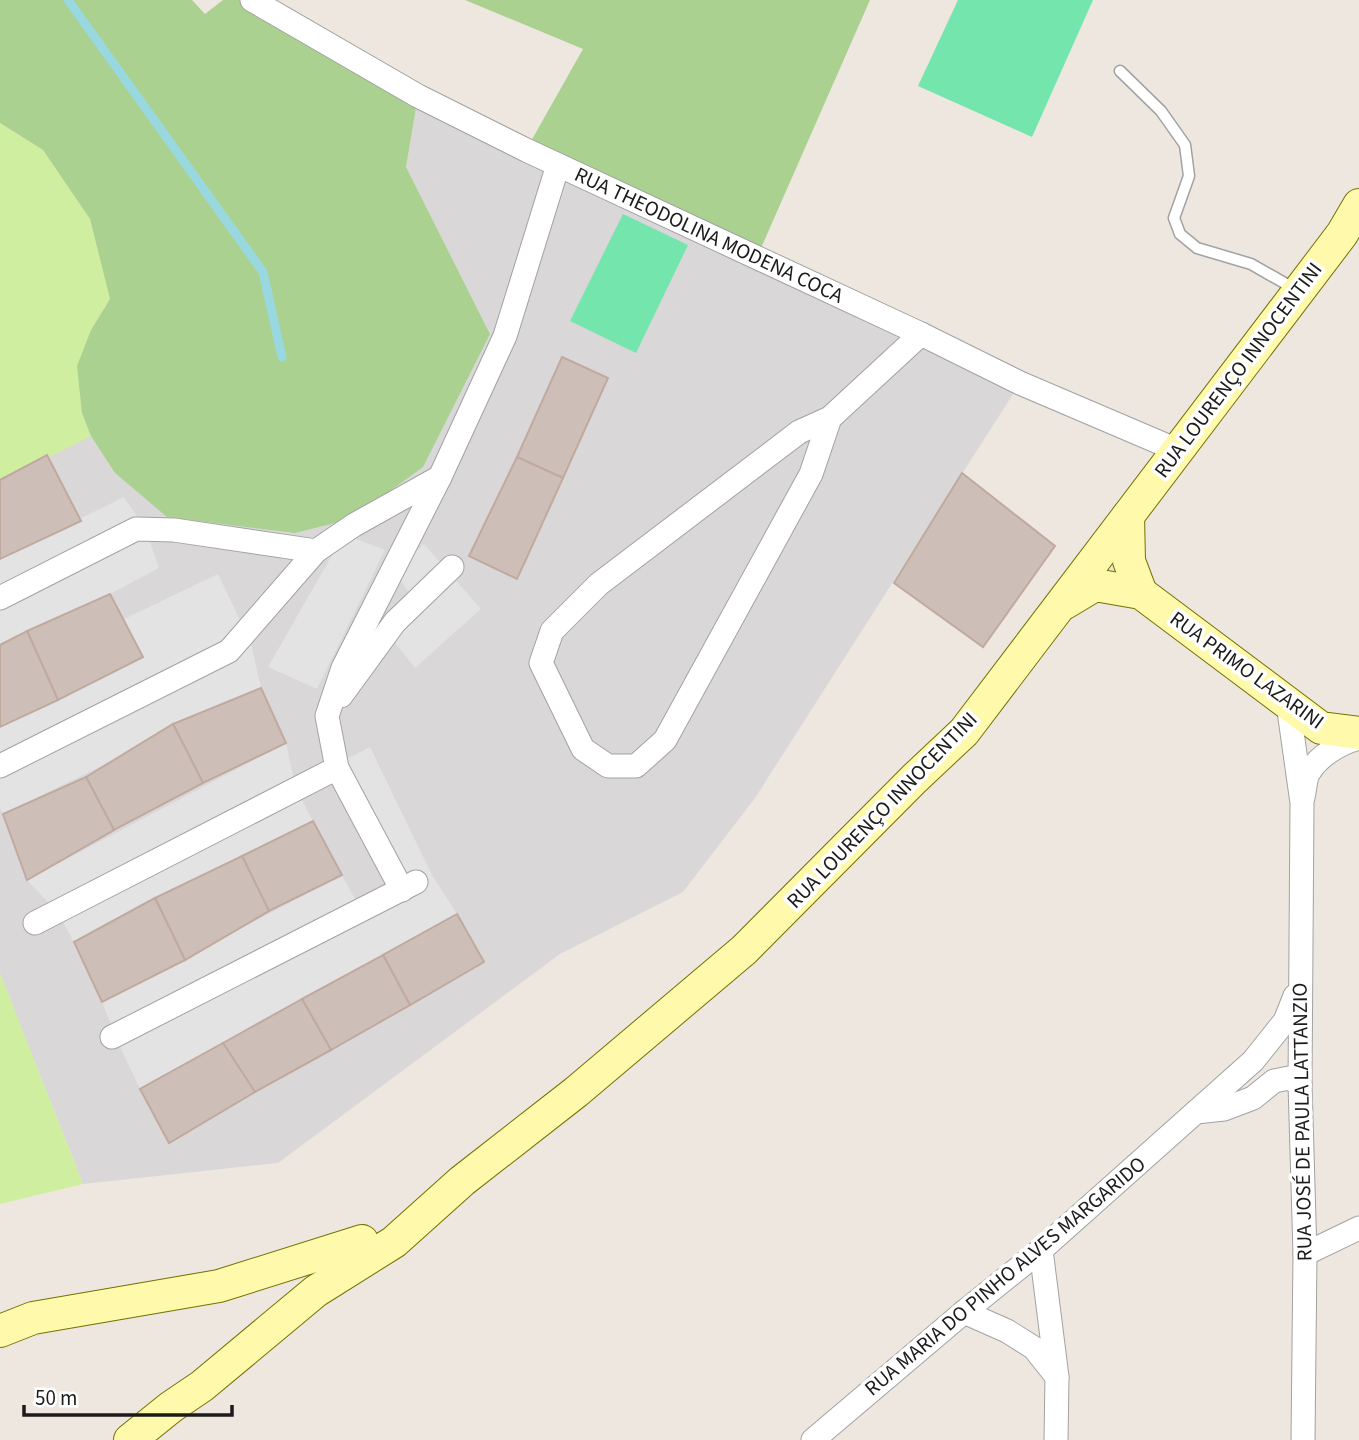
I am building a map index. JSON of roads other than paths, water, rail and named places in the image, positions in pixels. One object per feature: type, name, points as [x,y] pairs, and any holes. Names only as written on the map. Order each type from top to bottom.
[{"type":"main road","name":"RUA LOURENÇO INNOCENTINI","points":[[130,1440],[202,1386],[316,1291],[394,1241],[744,950],[964,732],[1342,234],[1359,205]]},
{"type":"main road","points":[[1128,516],[1129,561],[1141,593]]},
{"type":"main road","points":[[1061,606],[1095,585],[1141,593]]},
{"type":"main road","name":"RUA PRIMO LAZARINI","points":[[1141,593],[1321,728],[1359,736]]},
{"type":"main road","name":"RUA LOURENÇO INNOCENTINI","points":[[316,1291],[343,1257],[362,1241],[410,1209],[463,1181]]},
{"type":"main road","points":[[0,1331],[33,1318],[219,1286],[362,1241]]},
{"type":"main road","points":[[219,1286],[263,1293],[316,1291]]},
{"type":"street","name":"RUA THEODOLINA MODENA COCA","points":[[252,0],[418,96],[558,165],[1020,383],[1177,450]]},
{"type":"street","points":[[112,1037],[409,886],[337,768],[327,716],[343,668],[440,477],[505,336],[558,165]]},
{"type":"street","points":[[830,418],[811,474],[665,740],[636,766],[608,766],[583,749],[541,663],[552,631],[599,584],[799,432],[830,418],[921,334]]},
{"type":"street","points":[[0,766],[229,651],[316,551],[354,525],[440,477]]},
{"type":"street","points":[[0,598],[136,529],[174,530],[316,551]]},
{"type":"street","points":[[327,716],[395,622],[452,567]]},
{"type":"street","name":"RUA JOSÉ DE PAULA LATTANZIO","points":[[1288,704],[1301,803],[1300,1084],[1305,1254],[1303,1440]]},
{"type":"street","name":"RUA JOSÉ DE PAULA LATTANZIO","points":[[1301,803],[1308,774],[1323,757],[1359,736]]},
{"type":"street","points":[[35,923],[337,768]]},
{"type":"street","name":"RUA MARIA DO PINHO ALVES MARGARIDO","points":[[813,1440],[964,1312],[1041,1251],[1253,1061],[1285,1021],[1300,983]]},
{"type":"street","points":[[1196,1112],[1224,1109],[1253,1098],[1274,1081],[1289,1078],[1300,1084]]},
{"type":"street","points":[[1305,1254],[1359,1228]]},
{"type":"street","points":[[1041,1251],[1057,1377],[1056,1440]]},
{"type":"street","points":[[964,1312],[1007,1331],[1034,1348],[1057,1377]]},
{"type":"lane","points":[[1120,71],[1161,111],[1185,145],[1189,176],[1174,218],[1180,234],[1197,248],[1251,264],[1298,291]]},
{"type":"waterway","points":[[68,0],[263,272],[282,357]]}]
